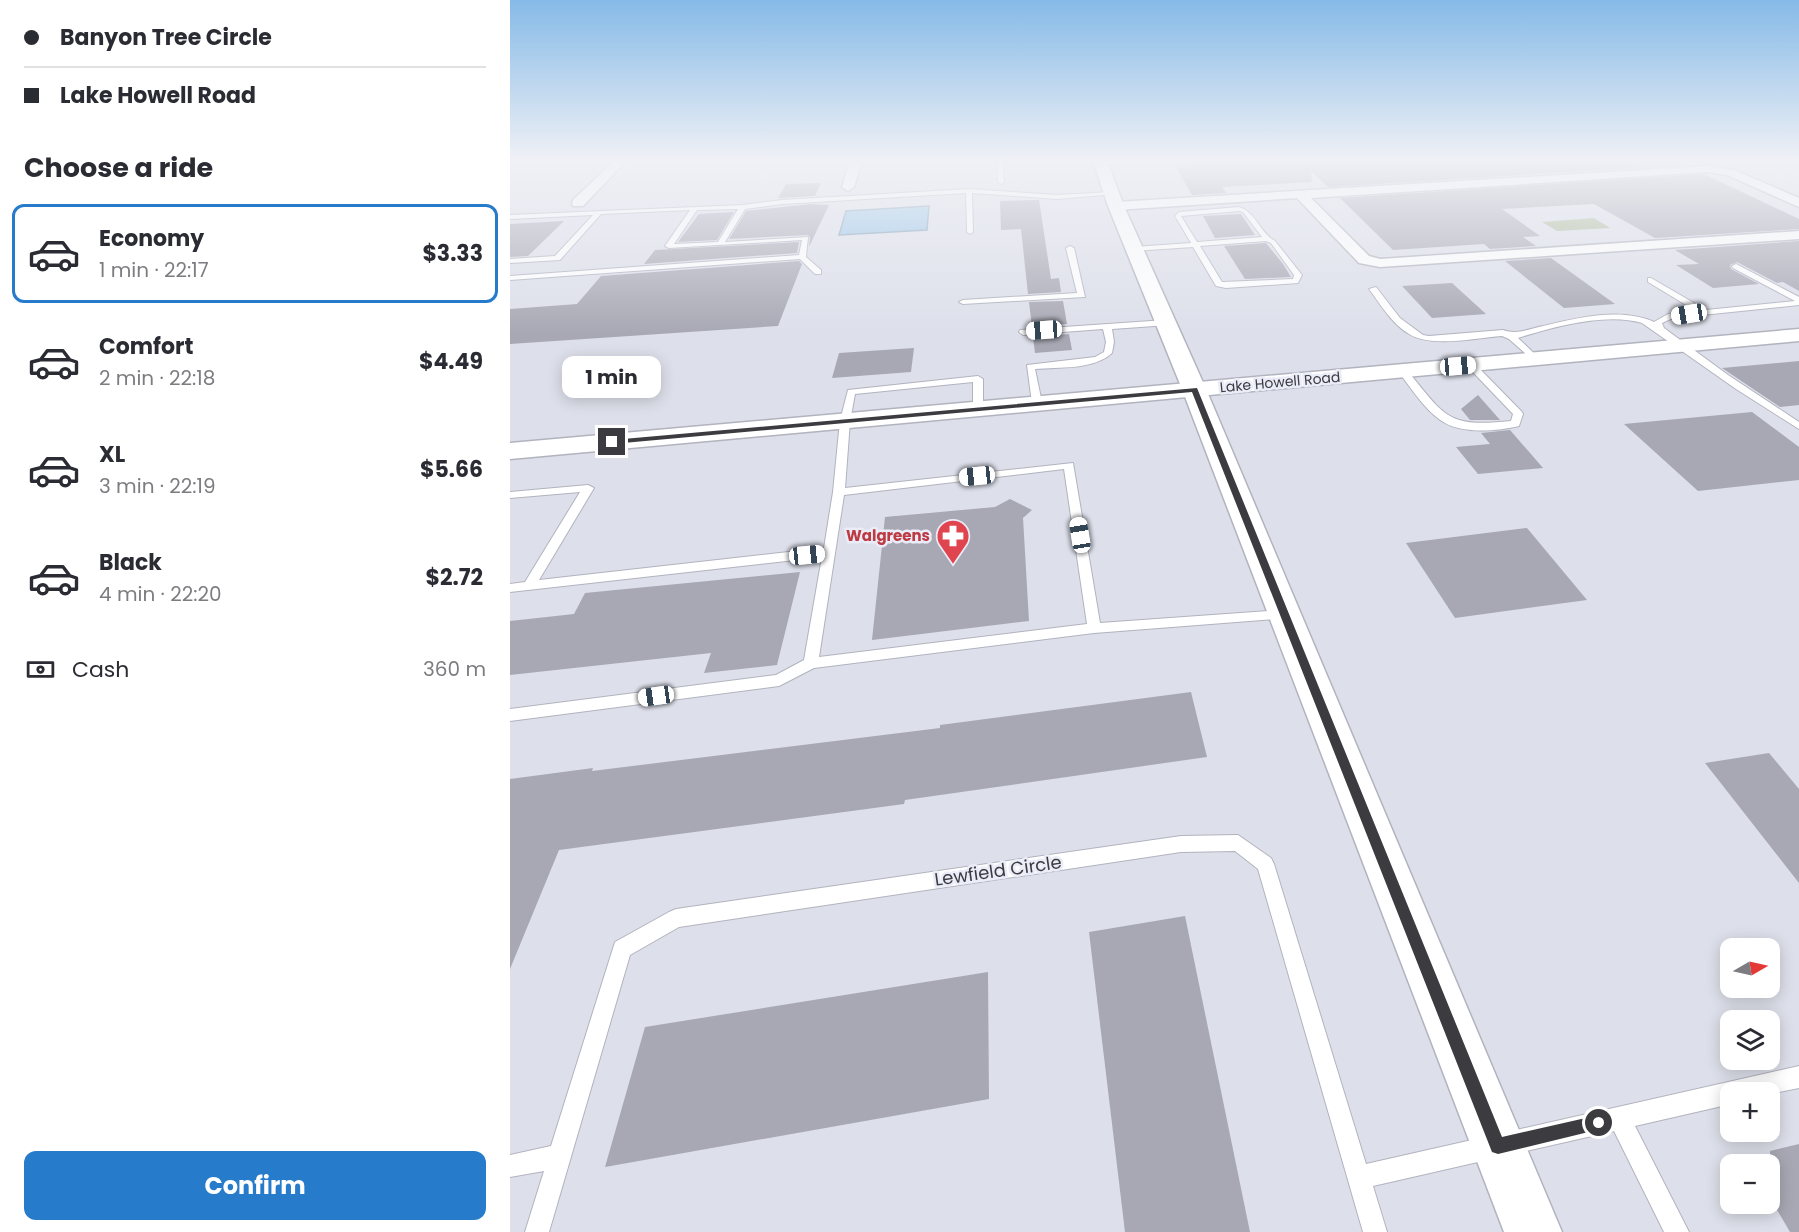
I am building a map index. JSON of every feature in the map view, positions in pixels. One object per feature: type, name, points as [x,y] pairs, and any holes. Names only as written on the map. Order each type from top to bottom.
[{"type":"main road","points":[[1122,218],[1194,389],[1533,1232]]},
{"type":"main road","name":"Lake Howell Road","points":[[510,451],[1797,337]]},
{"type":"street","points":[[1324,218],[1364,260],[1380,263],[1799,235]]},
{"type":"lane","points":[[510,261],[557,258],[593,218]]},
{"type":"lane","points":[[688,218],[669,246],[806,238],[802,257]]},
{"type":"lane","points":[[720,244],[736,218]]},
{"type":"lane","points":[[969,218],[969,232]]},
{"type":"lane","points":[[1180,218],[1219,284],[1226,286],[1295,281],[1298,275],[1251,218]]},
{"type":"lane","points":[[1134,249],[1267,239]]},
{"type":"lane","points":[[963,302],[1082,295],[1070,248]]},
{"type":"lane","points":[[510,278],[802,257],[818,272]]},
{"type":"lane","points":[[1736,266],[1799,302]]},
{"type":"lane","points":[[1651,280],[1702,312]]},
{"type":"lane","points":[[1373,289],[1408,332],[1417,337],[1429,339],[1503,333],[1512,337],[1536,360]]},
{"type":"lane","points":[[1660,330],[1658,322],[1671,316],[1799,302]]},
{"type":"lane","points":[[1512,337],[1542,326],[1623,318],[1639,319],[1660,330],[1719,373],[1799,426]]},
{"type":"lane","points":[[1023,332],[1166,323]]},
{"type":"lane","points":[[1037,403],[1030,367],[1098,359],[1108,353],[1110,342],[1107,326]]},
{"type":"lane","points":[[1403,371],[1431,404],[1451,423],[1492,427],[1515,424],[1518,414],[1471,365]]},
{"type":"lane","points":[[811,663],[827,552],[839,492],[845,421]]},
{"type":"lane","points":[[839,492],[1069,465],[1094,628]]},
{"type":"lane","points":[[510,495],[588,488],[529,586]]},
{"type":"lane","points":[[510,588],[827,552]]},
{"type":"lane","points":[[510,715],[779,680],[811,663],[1094,628],[1284,615]]},
{"type":"lane","name":"Lewfield Circle","points":[[537,1232],[622,949],[676,918],[1181,844],[1238,843],[1265,864],[1375,1232]]},
{"type":"lane","points":[[1777,1082],[1799,1077]]},
{"type":"lane","points":[[1360,1177],[1720,1095]]},
{"type":"lane","points":[[1619,1118],[1677,1232]]},
{"type":"lane","points":[[510,1166],[560,1156]]},
{"type":"green space","points":[[1595,218],[1610,228],[1557,231],[1542,222]]},
{"type":"water","points":[[844,218],[928,218],[927,230],[839,235]]},
{"type":"building","points":[[696,218],[730,218],[717,240],[678,242]]},
{"type":"building","points":[[741,218],[823,218],[809,247],[810,237],[808,235],[729,239]]},
{"type":"building","points":[[1001,218],[1042,218],[1051,279],[1059,278],[1061,292],[1028,294],[1021,229],[1001,230]]},
{"type":"building","points":[[1204,218],[1244,218],[1255,235],[1215,238]]},
{"type":"building","points":[[1361,218],[1515,218],[1540,236],[1523,237],[1536,246],[1490,249],[1484,244],[1393,250]]},
{"type":"building","points":[[1620,218],[1799,219],[1799,229],[1655,238]]},
{"type":"building","points":[[564,221],[528,256],[510,257],[510,224]]},
{"type":"building","points":[[1799,241],[1799,291],[1783,282],[1777,283],[1737,262],[1730,265],[1731,269],[1759,284],[1713,288],[1676,265],[1699,264],[1675,250]]},
{"type":"building","points":[[799,242],[797,253],[644,264],[655,250]]},
{"type":"building","points":[[1266,243],[1291,277],[1245,279],[1224,246]]},
{"type":"building","points":[[1551,258],[1615,304],[1564,308],[1505,261]]},
{"type":"building","points":[[799,261],[802,264],[778,326],[510,344],[510,309],[577,304],[601,276]]},
{"type":"building","points":[[1452,283],[1486,314],[1432,318],[1402,286]]},
{"type":"building","points":[[1063,301],[1067,324],[1032,327],[1029,302]]},
{"type":"building","points":[[1069,334],[1072,350],[1035,353],[1033,337]]},
{"type":"building","points":[[914,348],[911,372],[832,378],[839,353]]},
{"type":"building","points":[[1799,361],[1799,405],[1780,407],[1722,368]]},
{"type":"building","points":[[1478,395],[1500,420],[1470,420],[1461,409]]},
{"type":"building","points":[[1752,412],[1799,447],[1799,480],[1698,491],[1624,424]]},
{"type":"building","points":[[1510,430],[1543,468],[1478,474],[1456,447],[1490,444],[1481,433]]},
{"type":"building","name":"Walgreens","points":[[1010,499],[1032,510],[1023,518],[1029,621],[872,640],[885,517],[995,507]]},
{"type":"building","points":[[1527,528],[1587,600],[1455,618],[1406,543]]},
{"type":"building","points":[[800,572],[777,665],[704,673],[711,653],[510,675],[510,621],[574,614],[585,593]]},
{"type":"building","points":[[1191,692],[1207,757],[905,800],[904,804],[559,850],[510,969],[510,779],[940,728],[940,725]]},
{"type":"building","points":[[1769,753],[1799,789],[1799,883],[1705,763]]},
{"type":"building","points":[[1185,916],[1250,1232],[1125,1232],[1089,932]]},
{"type":"building","points":[[988,972],[989,1099],[605,1167],[645,1027]]},
{"type":"building","points":[[1799,1144],[1799,1232],[1790,1232],[1779,1214],[1780,1154],[1770,1154],[1770,1151]]},
{"type":"place","name":"Walgreens","points":[[953,565]]},
{"type":"route","points":[[612,442],[1194,389],[1498,1146],[1599,1123]]}]
